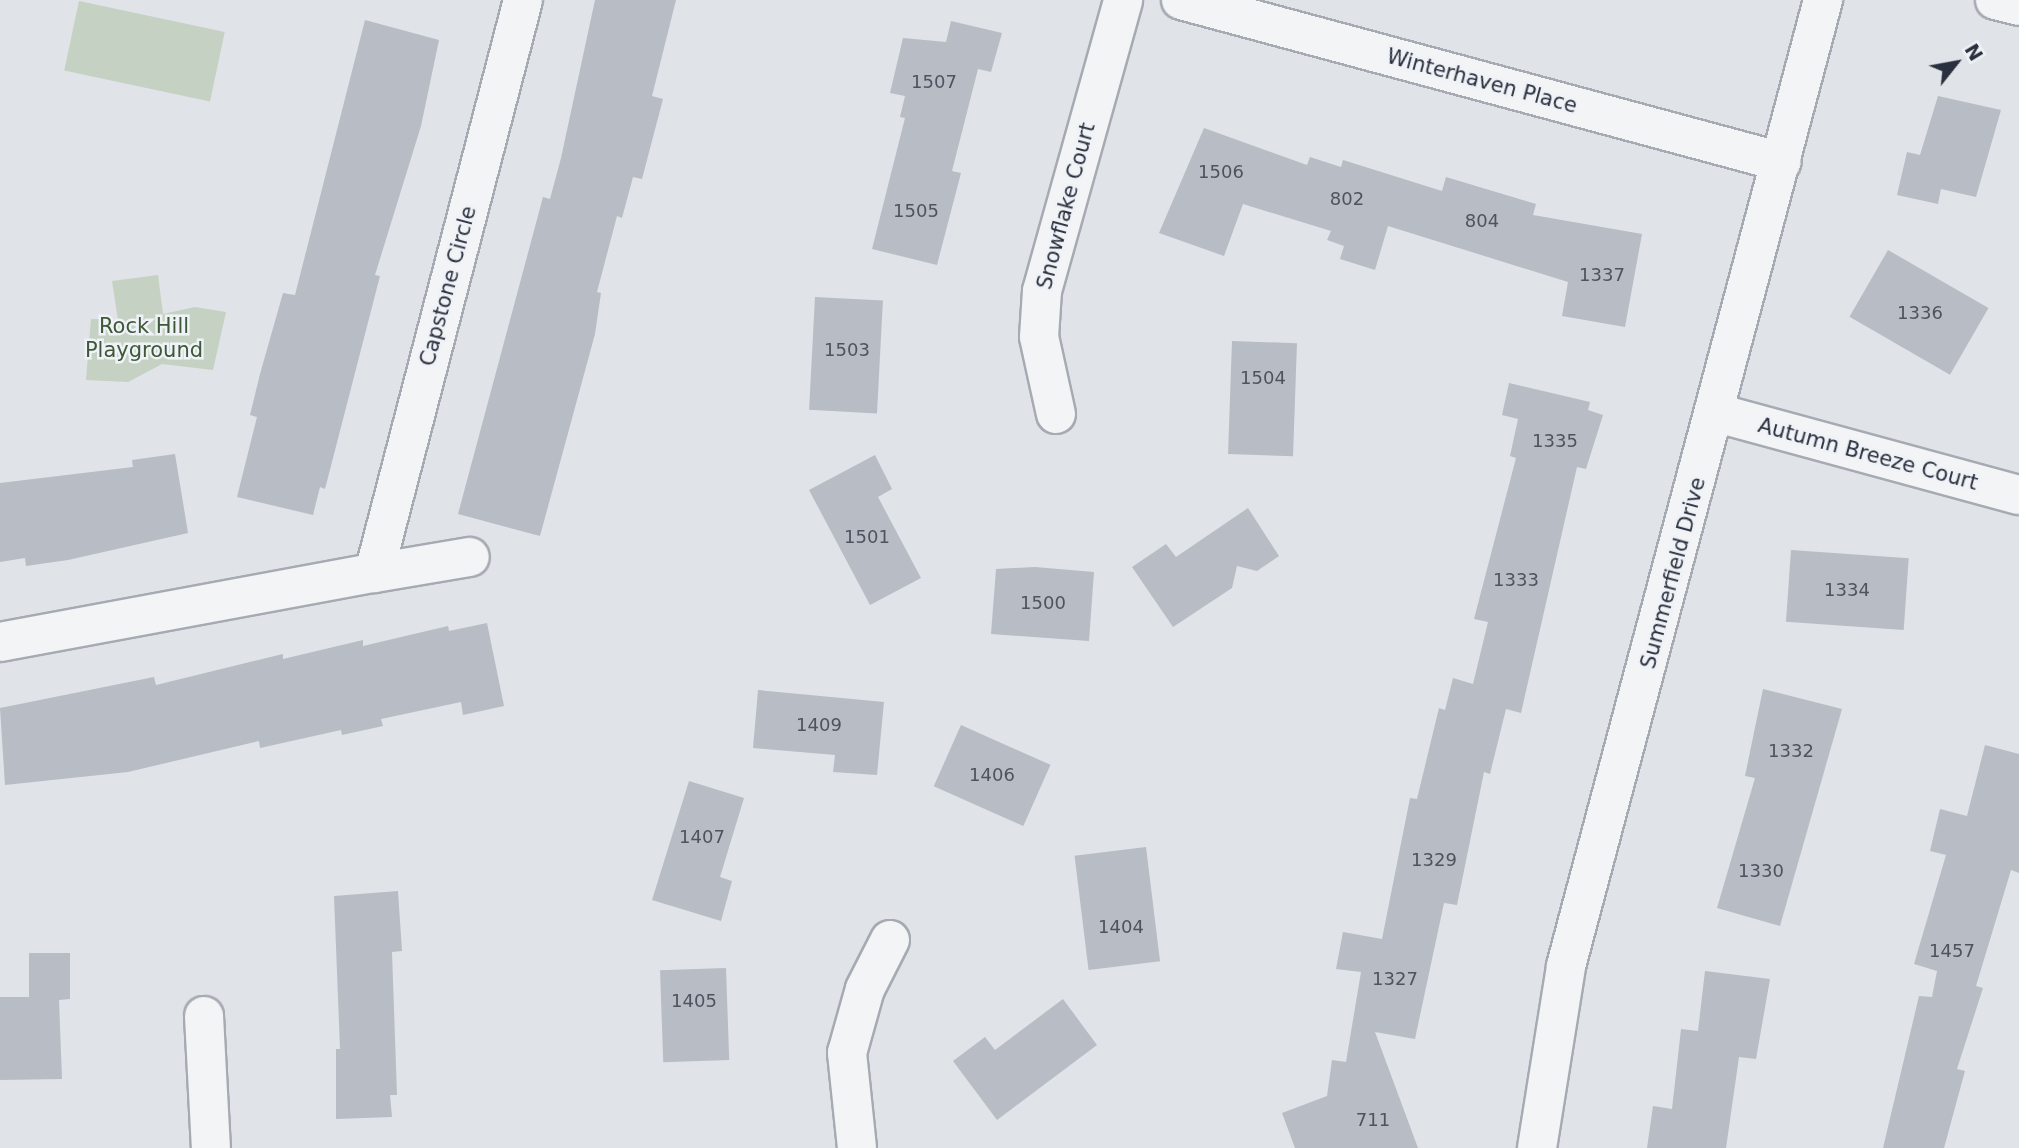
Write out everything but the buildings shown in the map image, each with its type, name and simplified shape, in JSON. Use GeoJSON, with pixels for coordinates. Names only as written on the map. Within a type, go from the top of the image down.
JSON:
{"type":"FeatureCollection","features":[{"type":"Feature","properties":{"kind":"street","name":"Capstone Circle"},"geometry":{"type":"LineString","coordinates":[[374,573],[523,0]]}},
{"type":"Feature","properties":{"kind":"street","name":"Snowflake Court"},"geometry":{"type":"LineString","coordinates":[[1056,414],[1039,337],[1042,291],[1123,0]]}},
{"type":"Feature","properties":{"kind":"street","name":"Winterhaven Place"},"geometry":{"type":"LineString","coordinates":[[1181,0],[1782,162]]}},
{"type":"Feature","properties":{"kind":"street","name":"Summerfield Drive"},"geometry":{"type":"LineString","coordinates":[[1537,1148],[1566,966],[1717,413],[1824,0]]}},
{"type":"Feature","properties":{"kind":"street"},"geometry":{"type":"LineString","coordinates":[[1995,0],[2019,6]]}},
{"type":"Feature","properties":{"kind":"street","name":"Autumn Breeze Court"},"geometry":{"type":"LineString","coordinates":[[1717,413],[2019,495]]}},
{"type":"Feature","properties":{"kind":"street"},"geometry":{"type":"LineString","coordinates":[[0,642],[470,557]]}},
{"type":"Feature","properties":{"kind":"street"},"geometry":{"type":"LineString","coordinates":[[857,1148],[846,1053],[865,989],[890,940]]}},
{"type":"Feature","properties":{"kind":"street"},"geometry":{"type":"LineString","coordinates":[[204,1016],[211,1148]]}},
{"type":"Feature","properties":{"kind":"green space"},"geometry":{"type":"Polygon","coordinates":[[[79,1],[225,32],[210,101],[64,70],[79,1]]]}},
{"type":"Feature","properties":{"kind":"green space","name":"Rock Hill Playground"},"geometry":{"type":"Polygon","coordinates":[[[158,275],[163,314],[195,307],[226,312],[213,370],[162,364],[128,382],[86,380],[91,319],[118,320],[112,281],[158,275]]]}}]}
